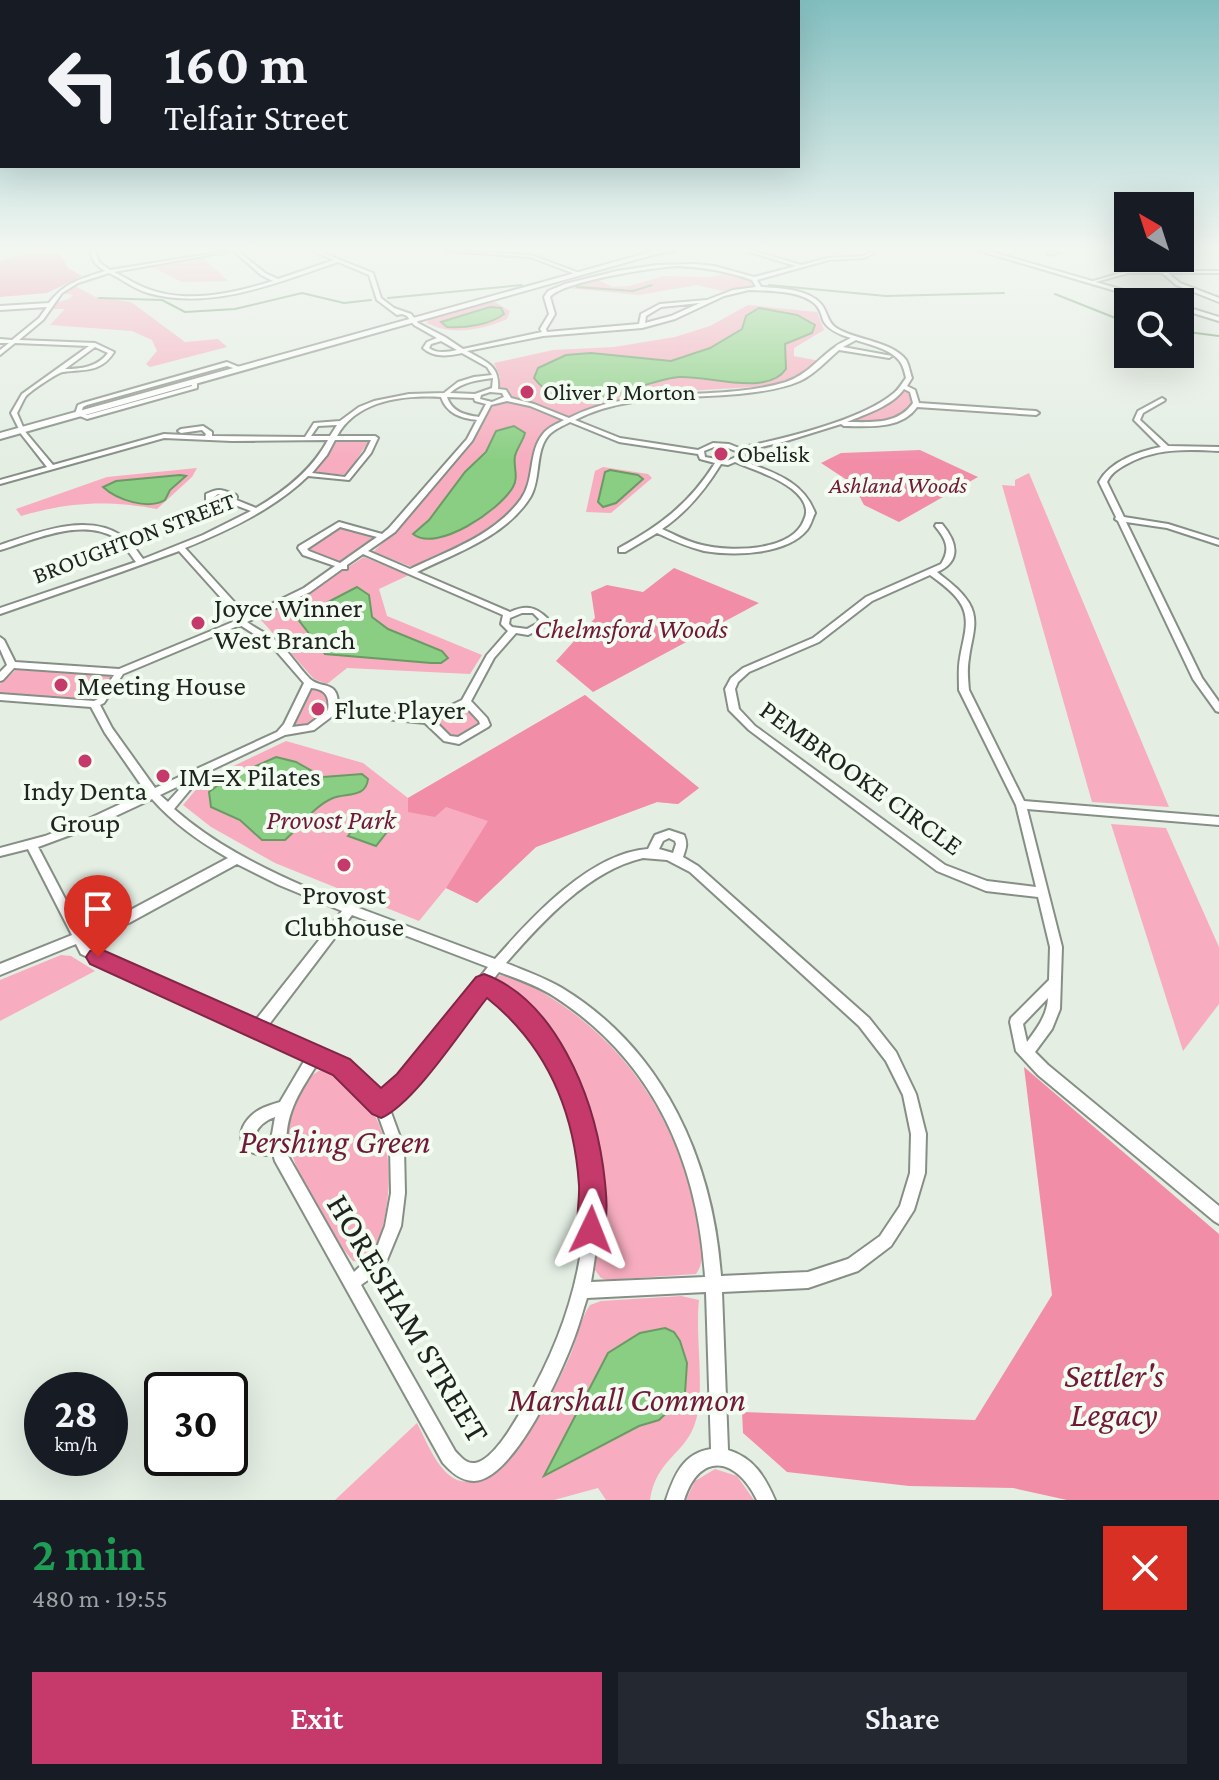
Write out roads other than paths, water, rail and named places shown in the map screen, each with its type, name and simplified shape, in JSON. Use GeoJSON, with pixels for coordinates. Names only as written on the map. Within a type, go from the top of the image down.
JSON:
{"type":"FeatureCollection","features":[{"type":"Feature","properties":{"kind":"street"},"geometry":{"type":"LineString","coordinates":[[0,350],[39,321]]}},
{"type":"Feature","properties":{"kind":"street"},"geometry":{"type":"LineString","coordinates":[[79,412],[408,321]]}},
{"type":"Feature","properties":{"kind":"street"},"geometry":{"type":"LineString","coordinates":[[0,434],[408,321]]}},
{"type":"Feature","properties":{"kind":"street"},"geometry":{"type":"LineString","coordinates":[[414,321],[489,366],[496,376],[495,390]]}},
{"type":"Feature","properties":{"kind":"street"},"geometry":{"type":"LineString","coordinates":[[545,333],[543,329],[548,321]]}},
{"type":"Feature","properties":{"kind":"street"},"geometry":{"type":"LineString","coordinates":[[642,321],[642,326]]}},
{"type":"Feature","properties":{"kind":"street"},"geometry":{"type":"LineString","coordinates":[[443,338],[429,343],[426,348],[443,354],[545,333],[642,326],[661,321]]}},
{"type":"Feature","properties":{"kind":"street"},"geometry":{"type":"LineString","coordinates":[[477,396],[480,402],[489,404],[507,399],[532,405],[619,440],[700,452],[713,445],[739,450],[834,424],[873,408],[905,387],[909,379],[908,367],[898,357],[825,321]]}},
{"type":"Feature","properties":{"kind":"street"},"geometry":{"type":"LineString","coordinates":[[410,572],[476,539],[514,511],[533,483],[543,437],[569,421],[596,409],[635,398],[753,390],[786,384],[814,371],[836,348],[855,338]]}},
{"type":"Feature","properties":{"kind":"street"},"geometry":{"type":"LineString","coordinates":[[0,341],[95,345],[110,350],[110,356],[94,366],[59,370]]}},
{"type":"Feature","properties":{"kind":"street"},"geometry":{"type":"LineString","coordinates":[[51,467],[14,418],[18,402],[95,345]]}},
{"type":"Feature","properties":{"kind":"street"},"geometry":{"type":"LineString","coordinates":[[836,348],[898,357]]}},
{"type":"Feature","properties":{"kind":"street"},"geometry":{"type":"LineString","coordinates":[[482,419],[451,410],[444,402],[446,395],[463,382],[496,376]]}},
{"type":"Feature","properties":{"kind":"street"},"geometry":{"type":"LineString","coordinates":[[905,387],[913,391],[916,405]]}},
{"type":"Feature","properties":{"kind":"street"},"geometry":{"type":"LineString","coordinates":[[307,438],[316,424],[341,423],[359,410],[408,396],[477,396],[483,391],[495,390],[506,392],[507,399]]}},
{"type":"Feature","properties":{"kind":"street"},"geometry":{"type":"LineString","coordinates":[[1162,400],[1140,412],[1136,418],[1165,447]]}},
{"type":"Feature","properties":{"kind":"street"},"geometry":{"type":"LineString","coordinates":[[12,665],[120,672],[247,619],[307,590],[384,537],[470,440],[489,404]]}},
{"type":"Feature","properties":{"kind":"street"},"geometry":{"type":"LineString","coordinates":[[834,424],[889,421],[906,415],[916,405],[1036,413]]}},
{"type":"Feature","properties":{"kind":"street","name":"BROUGHTON STREET"},"geometry":{"type":"LineString","coordinates":[[0,611],[180,547],[257,511],[307,474],[334,438],[341,423]]}},
{"type":"Feature","properties":{"kind":"street"},"geometry":{"type":"LineString","coordinates":[[0,482],[151,438],[176,435],[375,438],[368,453],[347,479],[307,474]]}},
{"type":"Feature","properties":{"kind":"street"},"geometry":{"type":"LineString","coordinates":[[1219,449],[1165,447],[1140,453],[1105,476],[1104,490],[1198,679],[1219,709]]}},
{"type":"Feature","properties":{"kind":"street"},"geometry":{"type":"LineString","coordinates":[[738,461],[742,456],[739,450]]}},
{"type":"Feature","properties":{"kind":"street"},"geometry":{"type":"LineString","coordinates":[[657,530],[697,546],[734,551],[773,546],[803,530],[811,513],[802,493],[780,479],[738,461],[718,463],[702,458],[700,452]]}},
{"type":"Feature","properties":{"kind":"street"},"geometry":{"type":"LineString","coordinates":[[622,550],[657,530],[696,497],[718,463]]}},
{"type":"Feature","properties":{"kind":"street"},"geometry":{"type":"LineString","coordinates":[[229,500],[257,511]]}},
{"type":"Feature","properties":{"kind":"street"},"geometry":{"type":"LineString","coordinates":[[1119,519],[1168,526],[1219,543]]}},
{"type":"Feature","properties":{"kind":"street"},"geometry":{"type":"LineString","coordinates":[[344,567],[306,553],[302,548],[339,524],[384,537]]}},
{"type":"Feature","properties":{"kind":"street"},"geometry":{"type":"LineString","coordinates":[[939,526],[947,535],[952,553],[944,566],[933,573],[958,591],[971,609],[972,623],[963,672],[964,690],[1021,805],[1056,947],[1056,1000],[1051,1017],[1028,1056]]}},
{"type":"Feature","properties":{"kind":"street"},"geometry":{"type":"LineString","coordinates":[[0,548],[51,533],[93,530],[119,538],[140,561]]}},
{"type":"Feature","properties":{"kind":"street"},"geometry":{"type":"LineString","coordinates":[[180,547],[247,619],[251,632],[260,633],[274,642],[309,685]]}},
{"type":"Feature","properties":{"kind":"street"},"geometry":{"type":"LineString","coordinates":[[364,552],[509,615],[526,609],[539,613],[543,618],[540,627],[533,631],[513,631],[505,624],[509,615]]}},
{"type":"Feature","properties":{"kind":"street","name":"PEMBROOKE CIRCLE"},"geometry":{"type":"LineString","coordinates":[[933,573],[875,596],[816,640],[742,673],[730,689],[731,705],[745,722],[941,868],[986,886],[1042,893]]}},
{"type":"Feature","properties":{"kind":"street"},"geometry":{"type":"LineString","coordinates":[[333,711],[428,720],[466,702],[486,662],[513,631]]}},
{"type":"Feature","properties":{"kind":"street"},"geometry":{"type":"LineString","coordinates":[[0,640],[12,665]]}},
{"type":"Feature","properties":{"kind":"street"},"geometry":{"type":"LineString","coordinates":[[0,678],[12,665]]}},
{"type":"Feature","properties":{"kind":"street"},"geometry":{"type":"LineString","coordinates":[[0,697],[95,704],[101,701],[120,672]]}},
{"type":"Feature","properties":{"kind":"street"},"geometry":{"type":"LineString","coordinates":[[284,732],[309,685]]}},
{"type":"Feature","properties":{"kind":"street"},"geometry":{"type":"LineString","coordinates":[[0,852],[78,829],[284,732],[311,728],[333,711],[335,700],[331,692],[320,685],[309,685]]}},
{"type":"Feature","properties":{"kind":"street"},"geometry":{"type":"LineString","coordinates":[[428,720],[447,739],[459,741],[485,725],[484,720],[466,702]]}},
{"type":"Feature","properties":{"kind":"street"},"geometry":{"type":"LineString","coordinates":[[95,704],[153,794],[190,828],[238,858],[351,908],[542,983],[589,1014],[621,1044],[659,1093],[680,1134],[701,1191],[708,1222],[715,1286],[720,1456]]}},
{"type":"Feature","properties":{"kind":"street"},"geometry":{"type":"LineString","coordinates":[[168,809],[201,772]]}},
{"type":"Feature","properties":{"kind":"street"},"geometry":{"type":"LineString","coordinates":[[1021,805],[1219,821]]}},
{"type":"Feature","properties":{"kind":"street"},"geometry":{"type":"LineString","coordinates":[[652,852],[659,838],[673,835],[682,844],[677,858]]}},
{"type":"Feature","properties":{"kind":"street"},"geometry":{"type":"LineString","coordinates":[[32,845],[77,939],[92,955],[347,1071],[381,1105],[397,1148],[398,1193],[393,1226],[382,1255],[352,1283]]}},
{"type":"Feature","properties":{"kind":"street"},"geometry":{"type":"LineString","coordinates":[[381,1105],[406,1082],[484,984],[496,964],[541,916],[575,887],[624,857],[652,852],[677,858],[694,869],[872,1031],[889,1051],[906,1081],[919,1127],[920,1164],[911,1198],[889,1235],[870,1252],[843,1269],[822,1277],[715,1286],[583,1290],[593,1186],[581,1116],[568,1081],[543,1038],[512,1003],[484,984]]}},
{"type":"Feature","properties":{"kind":"street"},"geometry":{"type":"LineString","coordinates":[[0,970],[125,919],[238,858]]}},
{"type":"Feature","properties":{"kind":"street"},"geometry":{"type":"LineString","coordinates":[[257,1029],[351,908]]}},
{"type":"Feature","properties":{"kind":"street"},"geometry":{"type":"LineString","coordinates":[[1055,982],[1016,1022],[1016,1035],[1028,1056],[1219,1216]]}},
{"type":"Feature","properties":{"kind":"street"},"geometry":{"type":"LineString","coordinates":[[283,1108],[262,1113],[253,1121],[248,1132],[255,1148],[264,1150],[278,1146],[278,1127],[283,1108],[315,1056]]}},
{"type":"Feature","properties":{"kind":"street","name":"HORESHAM STREET"},"geometry":{"type":"LineString","coordinates":[[278,1146],[284,1164],[449,1457],[459,1467],[478,1472],[499,1458],[539,1397],[560,1354],[583,1290]]}},
{"type":"Feature","properties":{"kind":"street"},"geometry":{"type":"LineString","coordinates":[[675,1500],[682,1478],[689,1468],[709,1456],[730,1458],[749,1470],[766,1500]]}},
{"type":"Feature","properties":{"kind":"waterway"},"geometry":{"type":"LineString","coordinates":[[1194,333],[1219,336]]}},
{"type":"Feature","properties":{"kind":"place","name":"Oliver P Morton"},"geometry":{"type":"Point","coordinates":[527,392]}},
{"type":"Feature","properties":{"kind":"place","name":"Obelisk"},"geometry":{"type":"Point","coordinates":[721,454]}},
{"type":"Feature","properties":{"kind":"place","name":"Joyce Winner West Branch"},"geometry":{"type":"Point","coordinates":[198,623]}},
{"type":"Feature","properties":{"kind":"place","name":"Meeting House"},"geometry":{"type":"Point","coordinates":[61,685]}},
{"type":"Feature","properties":{"kind":"place","name":"Flute Player"},"geometry":{"type":"Point","coordinates":[318,709]}},
{"type":"Feature","properties":{"kind":"place","name":"Indy Denta Group"},"geometry":{"type":"Point","coordinates":[85,761]}},
{"type":"Feature","properties":{"kind":"place","name":"IM=X Pilates"},"geometry":{"type":"Point","coordinates":[163,776]}},
{"type":"Feature","properties":{"kind":"place","name":"Provost Clubhouse"},"geometry":{"type":"Point","coordinates":[344,865]}},
{"type":"Feature","properties":{"kind":"park label","name":"Ashland Woods"},"geometry":{"type":"Point","coordinates":[898,485]}},
{"type":"Feature","properties":{"kind":"park label","name":"Chelmsford Woods"},"geometry":{"type":"Point","coordinates":[631,628]}},
{"type":"Feature","properties":{"kind":"park label","name":"Provost Park"},"geometry":{"type":"Point","coordinates":[331,819]}},
{"type":"Feature","properties":{"kind":"park label","name":"Pershing Green"},"geometry":{"type":"Point","coordinates":[335,1141]}},
{"type":"Feature","properties":{"kind":"park label","name":"Settler's Legacy"},"geometry":{"type":"Point","coordinates":[1114,1394]}},
{"type":"Feature","properties":{"kind":"park label","name":"Marshall Common"},"geometry":{"type":"Point","coordinates":[627,1399]}}]}
